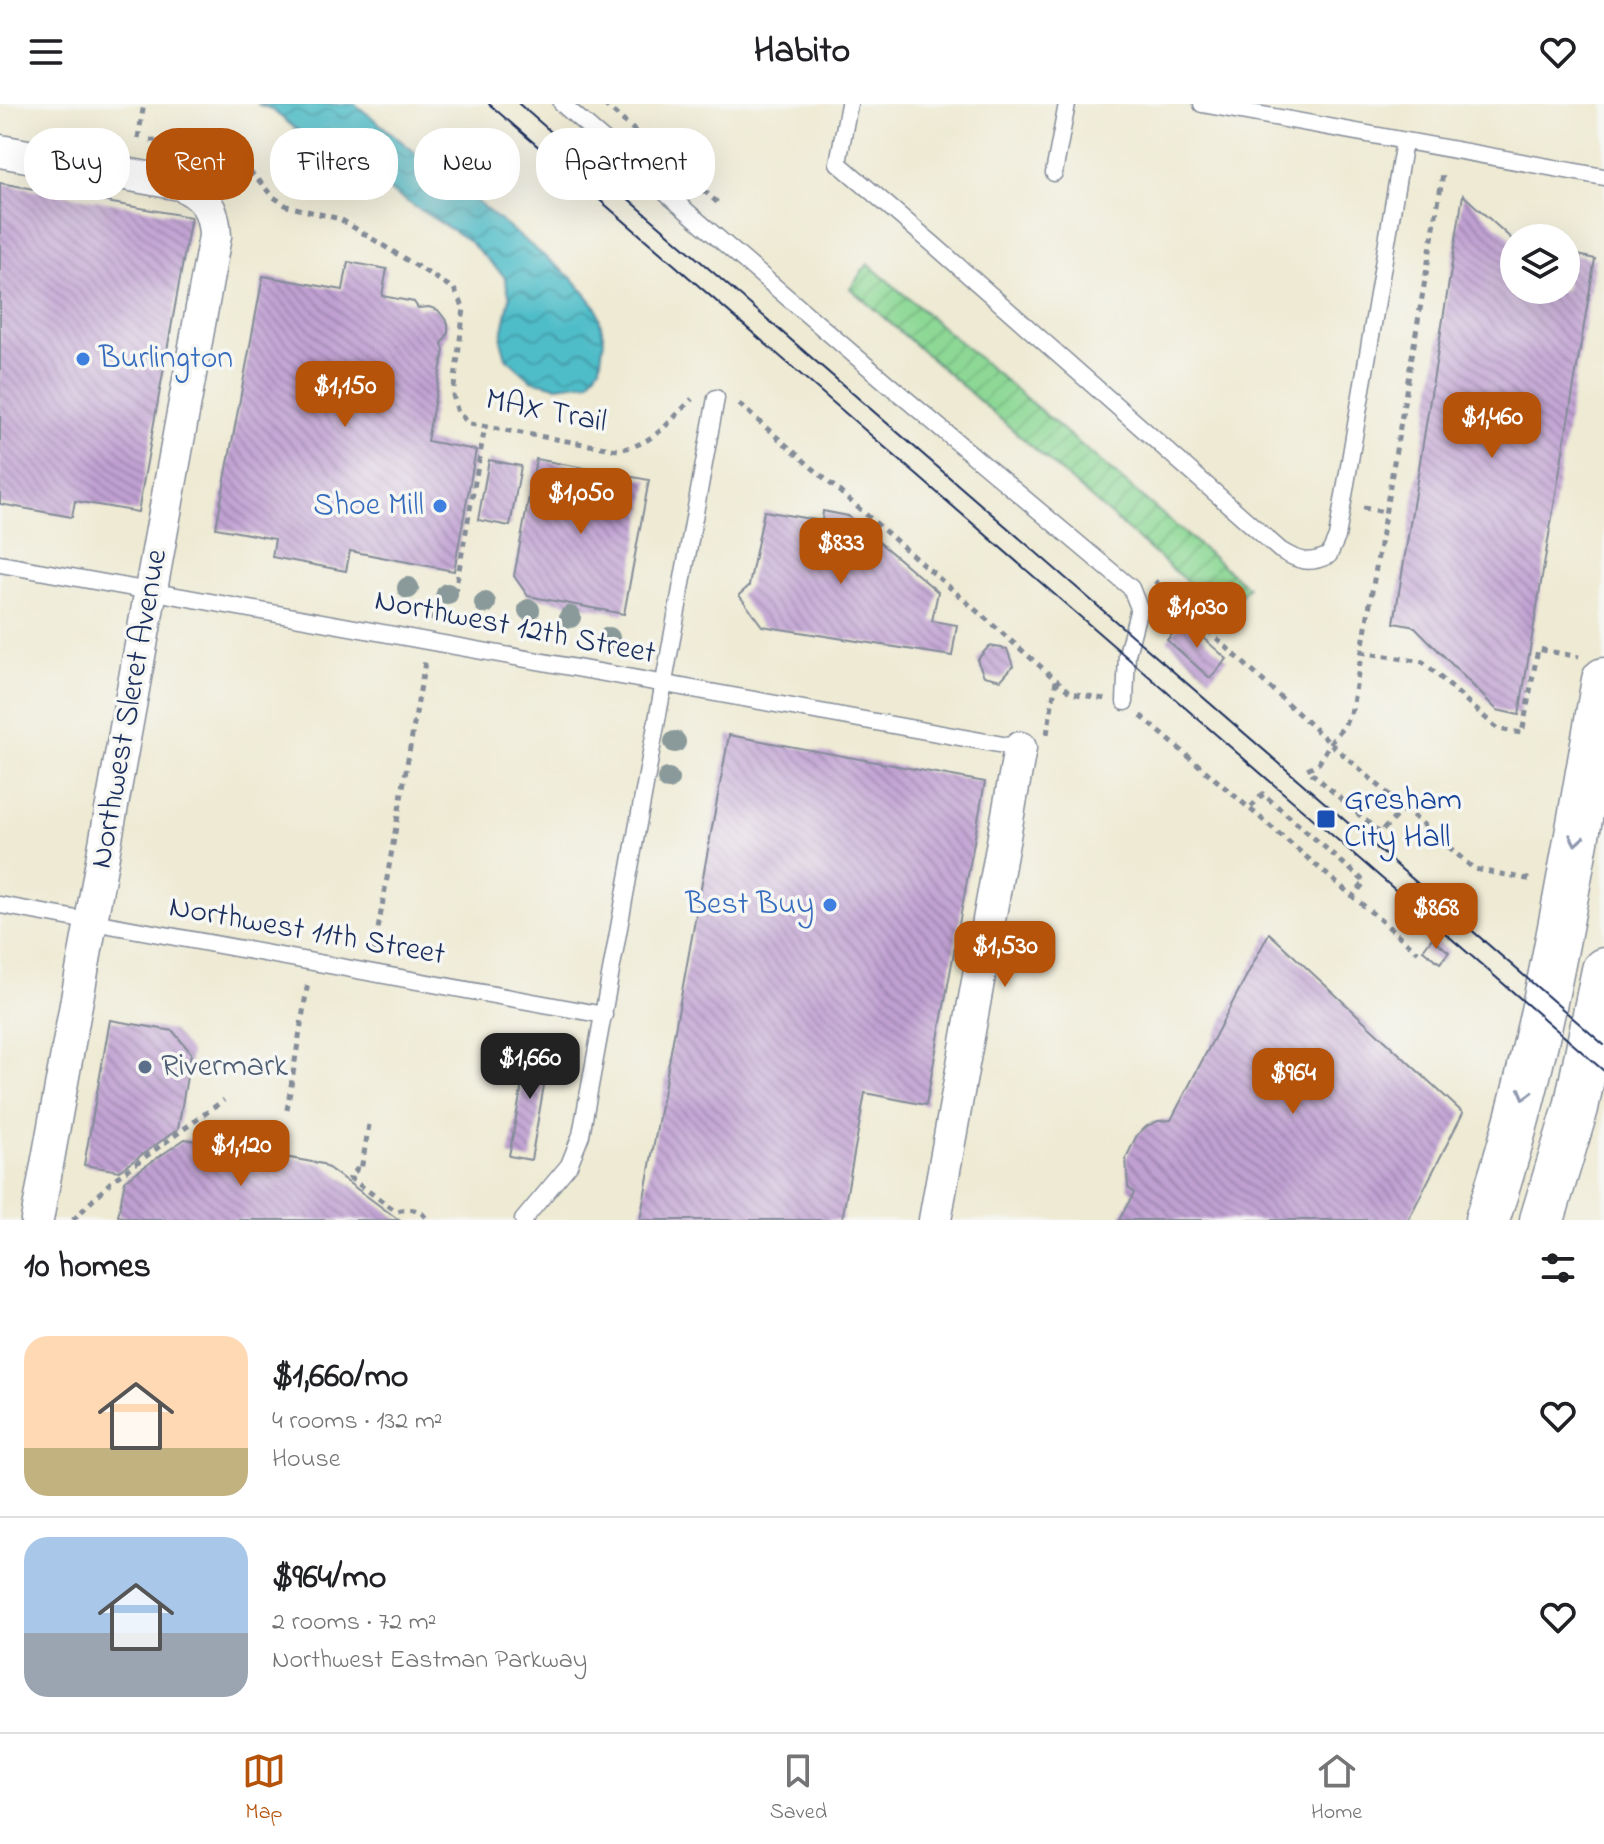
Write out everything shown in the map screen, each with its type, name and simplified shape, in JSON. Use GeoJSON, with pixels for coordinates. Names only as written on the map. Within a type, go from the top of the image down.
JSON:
{"type":"FeatureCollection","features":[{"type":"Feature","properties":{"kind":"main road"},"geometry":{"type":"LineString","coordinates":[[1487,1220],[1514,1135],[1548,996],[1597,669]]}},
{"type":"Feature","properties":{"kind":"main road"},"geometry":{"type":"LineString","coordinates":[[1542,1220],[1576,1108],[1604,970]]}},
{"type":"Feature","properties":{"kind":"street","name":"Northwest Sleret Avenue"},"geometry":{"type":"LineString","coordinates":[[0,151],[180,184],[206,199],[214,220],[215,236],[37,1220]]}},
{"type":"Feature","properties":{"kind":"street"},"geometry":{"type":"LineString","coordinates":[[935,1220],[1033,744]]}},
{"type":"Feature","properties":{"kind":"lane"},"geometry":{"type":"LineString","coordinates":[[562,104],[1131,588],[1139,608],[1127,654],[1125,702]]}},
{"type":"Feature","properties":{"kind":"lane"},"geometry":{"type":"LineString","coordinates":[[849,104],[838,163],[1280,550],[1298,561],[1317,561],[1329,555],[1337,537],[1404,141]]}},
{"type":"Feature","properties":{"kind":"lane"},"geometry":{"type":"LineString","coordinates":[[1054,173],[1067,104]]}},
{"type":"Feature","properties":{"kind":"lane"},"geometry":{"type":"LineString","coordinates":[[1202,104],[1604,177]]}},
{"type":"Feature","properties":{"kind":"lane"},"geometry":{"type":"LineString","coordinates":[[523,1220],[569,1165],[581,1135],[716,398]]}},
{"type":"Feature","properties":{"kind":"lane","name":"Northwest 12th Street"},"geometry":{"type":"LineString","coordinates":[[0,564],[663,684],[1033,744]]}},
{"type":"Feature","properties":{"kind":"lane","name":"Northwest 11th Street"},"geometry":{"type":"LineString","coordinates":[[0,905],[604,1015]]}},
{"type":"Feature","properties":{"kind":"path"},"geometry":{"type":"LineString","coordinates":[[138,138],[144,104]]}},
{"type":"Feature","properties":{"kind":"path"},"geometry":{"type":"LineString","coordinates":[[1404,808],[1380,833],[1307,769],[1319,763],[1352,709],[1443,174]]}},
{"type":"Feature","properties":{"kind":"path","name":"MAX Trail"},"geometry":{"type":"LineString","coordinates":[[254,175],[272,196],[287,206],[340,219],[454,289],[464,308],[453,395],[458,413],[470,424],[618,450],[638,447],[656,435],[696,395],[716,398]]}},
{"type":"Feature","properties":{"kind":"path"},"geometry":{"type":"LineString","coordinates":[[716,398],[737,403],[1071,693],[1125,702],[1418,952]]}},
{"type":"Feature","properties":{"kind":"path"},"geometry":{"type":"LineString","coordinates":[[370,973],[438,594],[454,597],[485,427]]}},
{"type":"Feature","properties":{"kind":"path"},"geometry":{"type":"LineString","coordinates":[[1361,652],[1423,662],[1498,729],[1522,733],[1538,649],[1597,669]]}},
{"type":"Feature","properties":{"kind":"path"},"geometry":{"type":"LineString","coordinates":[[1033,744],[1056,680]]}},
{"type":"Feature","properties":{"kind":"path"},"geometry":{"type":"LineString","coordinates":[[1251,807],[1263,794],[1365,882],[1353,896]]}},
{"type":"Feature","properties":{"kind":"path"},"geometry":{"type":"LineString","coordinates":[[287,1110],[312,962]]}},
{"type":"Feature","properties":{"kind":"path"},"geometry":{"type":"LineString","coordinates":[[73,1220],[113,1180],[224,1100]]}},
{"type":"Feature","properties":{"kind":"path"},"geometry":{"type":"LineString","coordinates":[[369,1125],[361,1170],[357,1169],[350,1178],[396,1211],[420,1211],[427,1220]]}},
{"type":"Feature","properties":{"kind":"green space"},"geometry":{"type":"Polygon","coordinates":[[[868,264],[1248,587],[1224,614],[850,288],[868,264]]]}},
{"type":"Feature","properties":{"kind":"water"},"geometry":{"type":"Polygon","coordinates":[[[257,104],[355,104],[385,128],[295,128],[271,109],[257,104]]]}},
{"type":"Feature","properties":{"kind":"water"},"geometry":{"type":"Polygon","coordinates":[[[398,139],[414,151],[414,200],[474,200],[574,280],[597,308],[604,339],[600,366],[589,382],[557,386],[531,380],[506,358],[501,340],[510,297],[504,276],[468,240],[398,196],[398,139]]]}},
{"type":"Feature","properties":{"kind":"building","name":"Burlington"},"geometry":{"type":"Polygon","coordinates":[[[0,183],[24,187],[24,200],[96,200],[191,217],[138,512],[75,501],[72,517],[0,504],[0,183]]]}},
{"type":"Feature","properties":{"kind":"building"},"geometry":{"type":"Polygon","coordinates":[[[1463,195],[1500,228],[1500,304],[1580,304],[1580,255],[1595,259],[1519,715],[1497,710],[1415,627],[1394,623],[1463,195]]]}},
{"type":"Feature","properties":{"kind":"building"},"geometry":{"type":"Polygon","coordinates":[[[348,262],[387,269],[382,296],[414,302],[418,308],[438,310],[448,323],[427,441],[476,450],[454,571],[350,551],[346,571],[272,557],[275,539],[216,528],[263,276],[343,290],[348,262]]]}},
{"type":"Feature","properties":{"kind":"building"},"geometry":{"type":"Polygon","coordinates":[[[536,459],[649,480],[624,614],[528,596],[514,576],[536,459]]]}},
{"type":"Feature","properties":{"kind":"building"},"geometry":{"type":"Polygon","coordinates":[[[489,460],[521,466],[510,526],[478,520],[489,460]]]}},
{"type":"Feature","properties":{"kind":"building"},"geometry":{"type":"Polygon","coordinates":[[[764,511],[822,521],[823,511],[848,516],[938,592],[932,621],[957,625],[952,656],[762,626],[739,595],[749,586],[764,511]]]}},
{"type":"Feature","properties":{"kind":"building"},"geometry":{"type":"Polygon","coordinates":[[[1184,621],[1227,659],[1210,678],[1167,640],[1184,621]]]}},
{"type":"Feature","properties":{"kind":"building"},"geometry":{"type":"Polygon","coordinates":[[[989,646],[1007,649],[1013,666],[1001,680],[984,676],[977,660],[989,646]]]}},
{"type":"Feature","properties":{"kind":"building","name":"Best Buy"},"geometry":{"type":"Polygon","coordinates":[[[729,735],[985,782],[926,1105],[865,1093],[842,1220],[640,1220],[729,735]]]}},
{"type":"Feature","properties":{"kind":"building"},"geometry":{"type":"Polygon","coordinates":[[[1269,933],[1463,1113],[1408,1220],[1119,1220],[1134,1193],[1128,1187],[1126,1158],[1137,1135],[1158,1121],[1171,1120],[1269,933]]]}},
{"type":"Feature","properties":{"kind":"building"},"geometry":{"type":"Polygon","coordinates":[[[1432,938],[1449,952],[1440,963],[1423,950],[1432,938]]]}},
{"type":"Feature","properties":{"kind":"building"},"geometry":{"type":"Polygon","coordinates":[[[110,1020],[173,1031],[191,1053],[178,1129],[119,1171],[84,1165],[110,1020]]]}},
{"type":"Feature","properties":{"kind":"building"},"geometry":{"type":"Polygon","coordinates":[[[530,1041],[551,1045],[531,1160],[509,1156],[530,1041]]]}},
{"type":"Feature","properties":{"kind":"building"},"geometry":{"type":"Polygon","coordinates":[[[185,1139],[323,1164],[399,1220],[140,1220],[118,1216],[125,1180],[185,1139]]]}},
{"type":"Feature","properties":{"kind":"tram line"},"geometry":{"type":"LineString","coordinates":[[489,104],[1604,1071]]}},
{"type":"Feature","properties":{"kind":"tram line"},"geometry":{"type":"LineString","coordinates":[[519,104],[1604,1045]]}},
{"type":"Feature","properties":{"kind":"place","name":"Burlington"},"geometry":{"type":"Point","coordinates":[83,359]}},
{"type":"Feature","properties":{"kind":"place","name":"Shoe Mill"},"geometry":{"type":"Point","coordinates":[440,506]}},
{"type":"Feature","properties":{"kind":"place","name":"Gresham City Hall"},"geometry":{"type":"Point","coordinates":[1326,819]}},
{"type":"Feature","properties":{"kind":"place","name":"Best Buy"},"geometry":{"type":"Point","coordinates":[830,905]}},
{"type":"Feature","properties":{"kind":"place","name":"Rivermark"},"geometry":{"type":"Point","coordinates":[145,1067]}}]}
